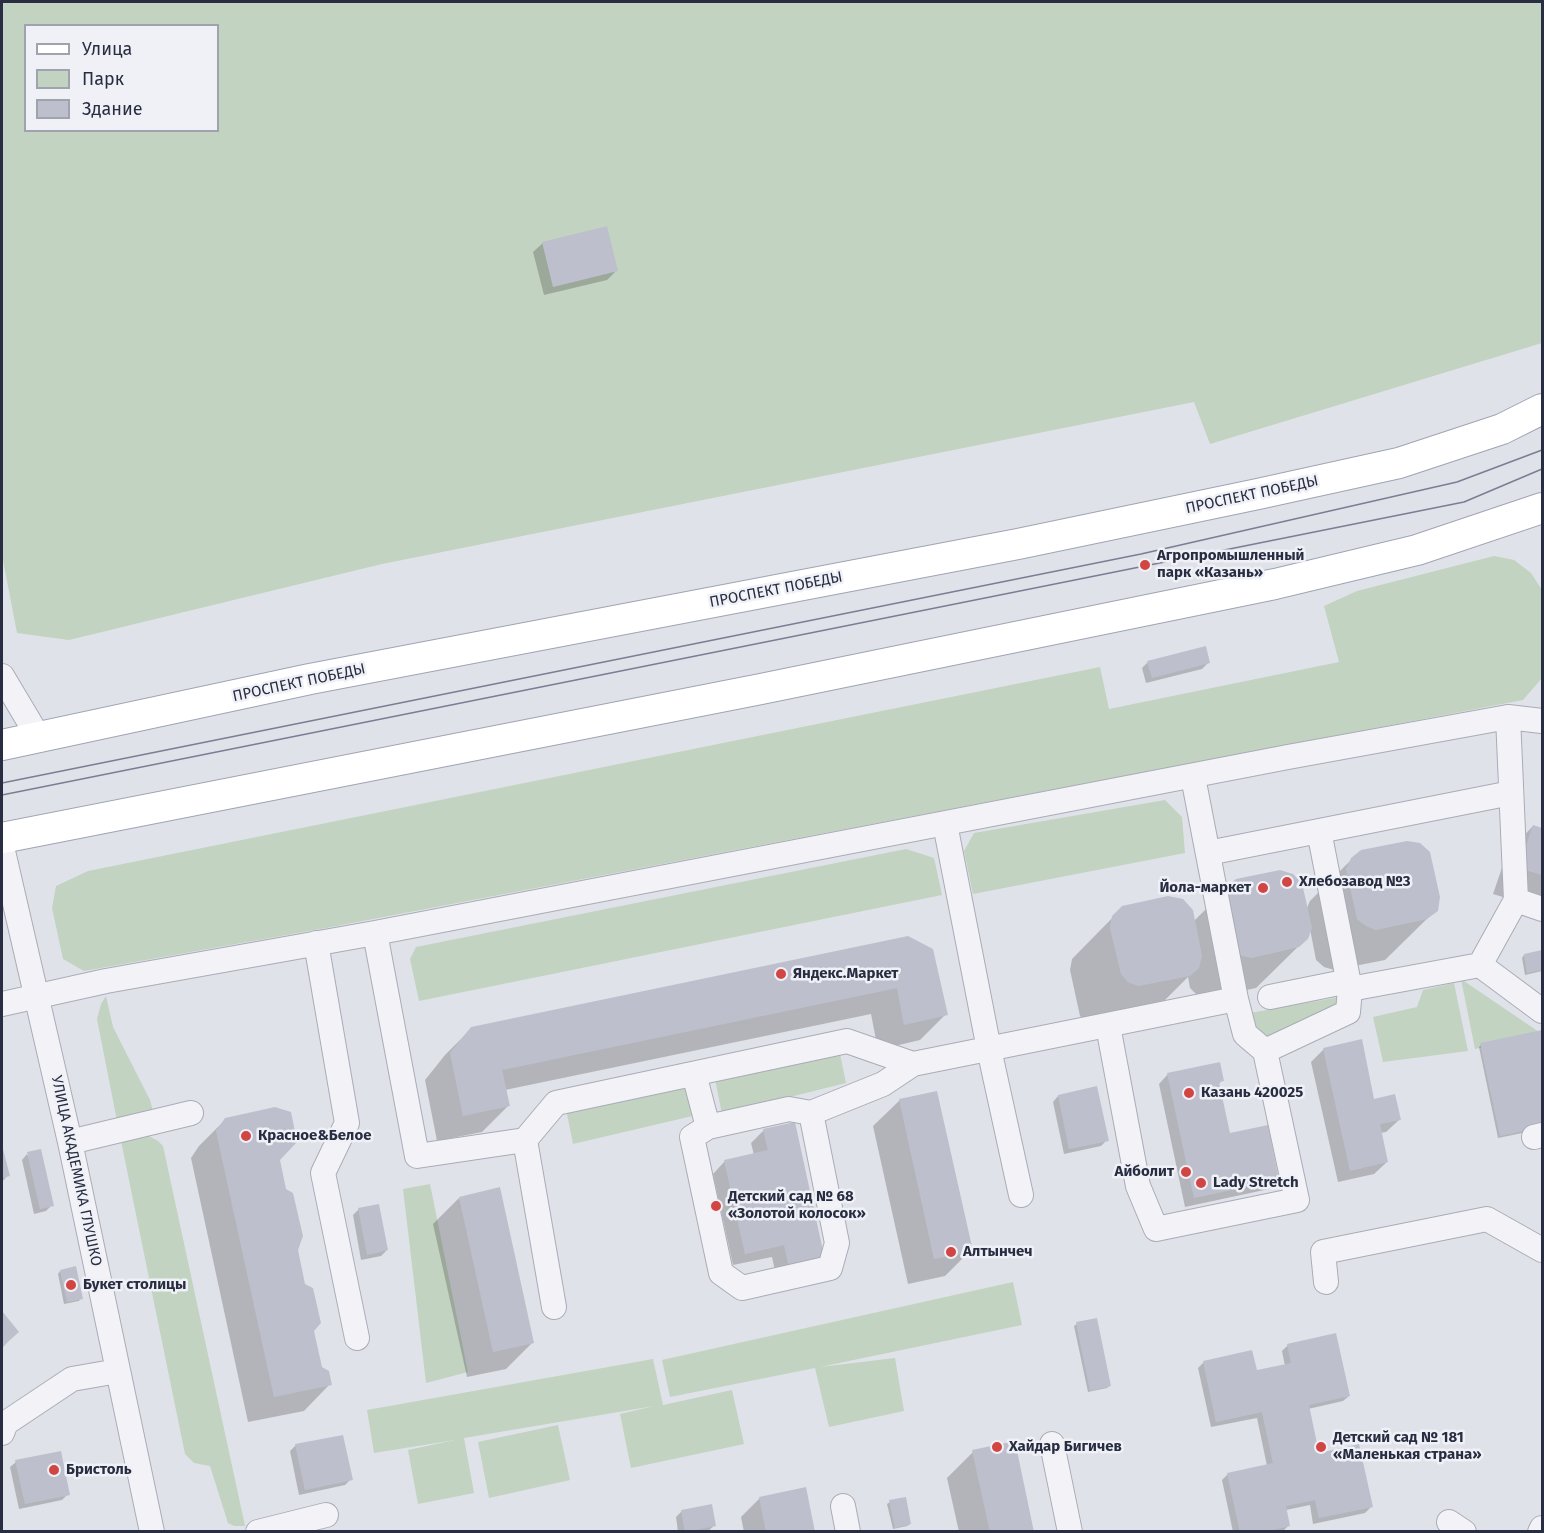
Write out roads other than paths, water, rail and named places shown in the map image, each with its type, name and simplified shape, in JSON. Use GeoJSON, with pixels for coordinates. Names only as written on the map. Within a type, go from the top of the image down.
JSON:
{"type":"FeatureCollection","features":[{"type":"Feature","properties":{"kind":"main road","name":"ПРОСПЕКТ ПОБЕДЫ"},"geometry":{"type":"LineString","coordinates":[[2,745],[310,679],[1018,544],[1399,463],[1502,429],[1542,409]]}},
{"type":"Feature","properties":{"kind":"main road"},"geometry":{"type":"LineString","coordinates":[[2,838],[761,689],[1275,584],[1417,550],[1542,508]]}},
{"type":"Feature","properties":{"kind":"street"},"geometry":{"type":"LineString","coordinates":[[2,676],[39,738]]}},
{"type":"Feature","properties":{"kind":"street"},"geometry":{"type":"LineString","coordinates":[[1480,965],[1516,900],[1508,717]]}},
{"type":"Feature","properties":{"kind":"street"},"geometry":{"type":"LineString","coordinates":[[2,1004],[106,981],[375,933],[1288,757],[1508,717],[1542,721]]}},
{"type":"Feature","properties":{"kind":"street"},"geometry":{"type":"LineString","coordinates":[[1108,1026],[1138,1186],[1156,1229],[1297,1200],[1265,1051],[1245,1034],[1236,999],[1193,777]]}},
{"type":"Feature","properties":{"kind":"street"},"geometry":{"type":"LineString","coordinates":[[1208,853],[1512,793]]}},
{"type":"Feature","properties":{"kind":"street"},"geometry":{"type":"LineString","coordinates":[[945,824],[988,1049],[1021,1195]]}},
{"type":"Feature","properties":{"kind":"street"},"geometry":{"type":"LineString","coordinates":[[1265,1051],[1348,1011],[1349,985],[1320,831]]}},
{"type":"Feature","properties":{"kind":"street","name":"УЛИЦА АКАДЕМИКА ГЛУШКО"},"geometry":{"type":"LineString","coordinates":[[2,848],[70,1142],[152,1532]]}},
{"type":"Feature","properties":{"kind":"street"},"geometry":{"type":"LineString","coordinates":[[1516,900],[1542,909]]}},
{"type":"Feature","properties":{"kind":"street"},"geometry":{"type":"LineString","coordinates":[[375,933],[417,1156],[525,1140],[556,1103],[847,1041],[913,1065]]}},
{"type":"Feature","properties":{"kind":"street"},"geometry":{"type":"LineString","coordinates":[[316,943],[347,1123],[323,1173],[357,1338]]}},
{"type":"Feature","properties":{"kind":"street"},"geometry":{"type":"LineString","coordinates":[[1270,997],[1480,965],[1542,1011]]}},
{"type":"Feature","properties":{"kind":"street"},"geometry":{"type":"LineString","coordinates":[[810,1113],[837,1244],[830,1268],[742,1288],[721,1273],[692,1137],[708,1127],[789,1109],[810,1113],[883,1084],[913,1065],[1236,999]]}},
{"type":"Feature","properties":{"kind":"street"},"geometry":{"type":"LineString","coordinates":[[694,1074],[708,1127]]}},
{"type":"Feature","properties":{"kind":"street"},"geometry":{"type":"LineString","coordinates":[[70,1142],[191,1113]]}},
{"type":"Feature","properties":{"kind":"street"},"geometry":{"type":"LineString","coordinates":[[525,1140],[554,1307]]}},
{"type":"Feature","properties":{"kind":"street"},"geometry":{"type":"LineString","coordinates":[[1326,1281],[1323,1252],[1487,1219],[1542,1250]]}},
{"type":"Feature","properties":{"kind":"street"},"geometry":{"type":"LineString","coordinates":[[3,1425],[72,1379],[118,1371]]}},
{"type":"Feature","properties":{"kind":"street"},"geometry":{"type":"LineString","coordinates":[[1052,1444],[1070,1532]]}},
{"type":"Feature","properties":{"kind":"street"},"geometry":{"type":"LineString","coordinates":[[843,1506],[848,1532]]}},
{"type":"Feature","properties":{"kind":"street"},"geometry":{"type":"LineString","coordinates":[[258,1532],[326,1515]]}},
{"type":"Feature","properties":{"kind":"tram line"},"geometry":{"type":"LineString","coordinates":[[2,783],[1141,554],[1457,482],[1542,450]]}},
{"type":"Feature","properties":{"kind":"tram line"},"geometry":{"type":"LineString","coordinates":[[2,795],[1464,502],[1542,469]]}},
{"type":"Feature","properties":{"kind":"place","name":"Агропромышленный парк «Казань»"},"geometry":{"type":"Point","coordinates":[1145,565]}},
{"type":"Feature","properties":{"kind":"place","name":"Хлебозавод №3"},"geometry":{"type":"Point","coordinates":[1287,882]}},
{"type":"Feature","properties":{"kind":"place","name":"Йола-маркет"},"geometry":{"type":"Point","coordinates":[1263,888]}},
{"type":"Feature","properties":{"kind":"place","name":"Яндекс.Маркет"},"geometry":{"type":"Point","coordinates":[781,974]}},
{"type":"Feature","properties":{"kind":"place","name":"Казань 420025"},"geometry":{"type":"Point","coordinates":[1189,1093]}},
{"type":"Feature","properties":{"kind":"place","name":"Красное&Белое"},"geometry":{"type":"Point","coordinates":[246,1136]}},
{"type":"Feature","properties":{"kind":"place","name":"Айболит"},"geometry":{"type":"Point","coordinates":[1186,1172]}},
{"type":"Feature","properties":{"kind":"place","name":"Lady Stretch"},"geometry":{"type":"Point","coordinates":[1201,1183]}},
{"type":"Feature","properties":{"kind":"place","name":"Детский сад № 68 «Золотой колосок»"},"geometry":{"type":"Point","coordinates":[716,1206]}},
{"type":"Feature","properties":{"kind":"place","name":"Алтынчеч"},"geometry":{"type":"Point","coordinates":[951,1252]}},
{"type":"Feature","properties":{"kind":"place","name":"Букет столицы"},"geometry":{"type":"Point","coordinates":[71,1285]}},
{"type":"Feature","properties":{"kind":"place","name":"Хайдар Бигичев"},"geometry":{"type":"Point","coordinates":[997,1447]}},
{"type":"Feature","properties":{"kind":"place","name":"Детский сад № 181 «Маленькая страна»"},"geometry":{"type":"Point","coordinates":[1321,1447]}},
{"type":"Feature","properties":{"kind":"place","name":"Бристоль"},"geometry":{"type":"Point","coordinates":[54,1470]}}]}
